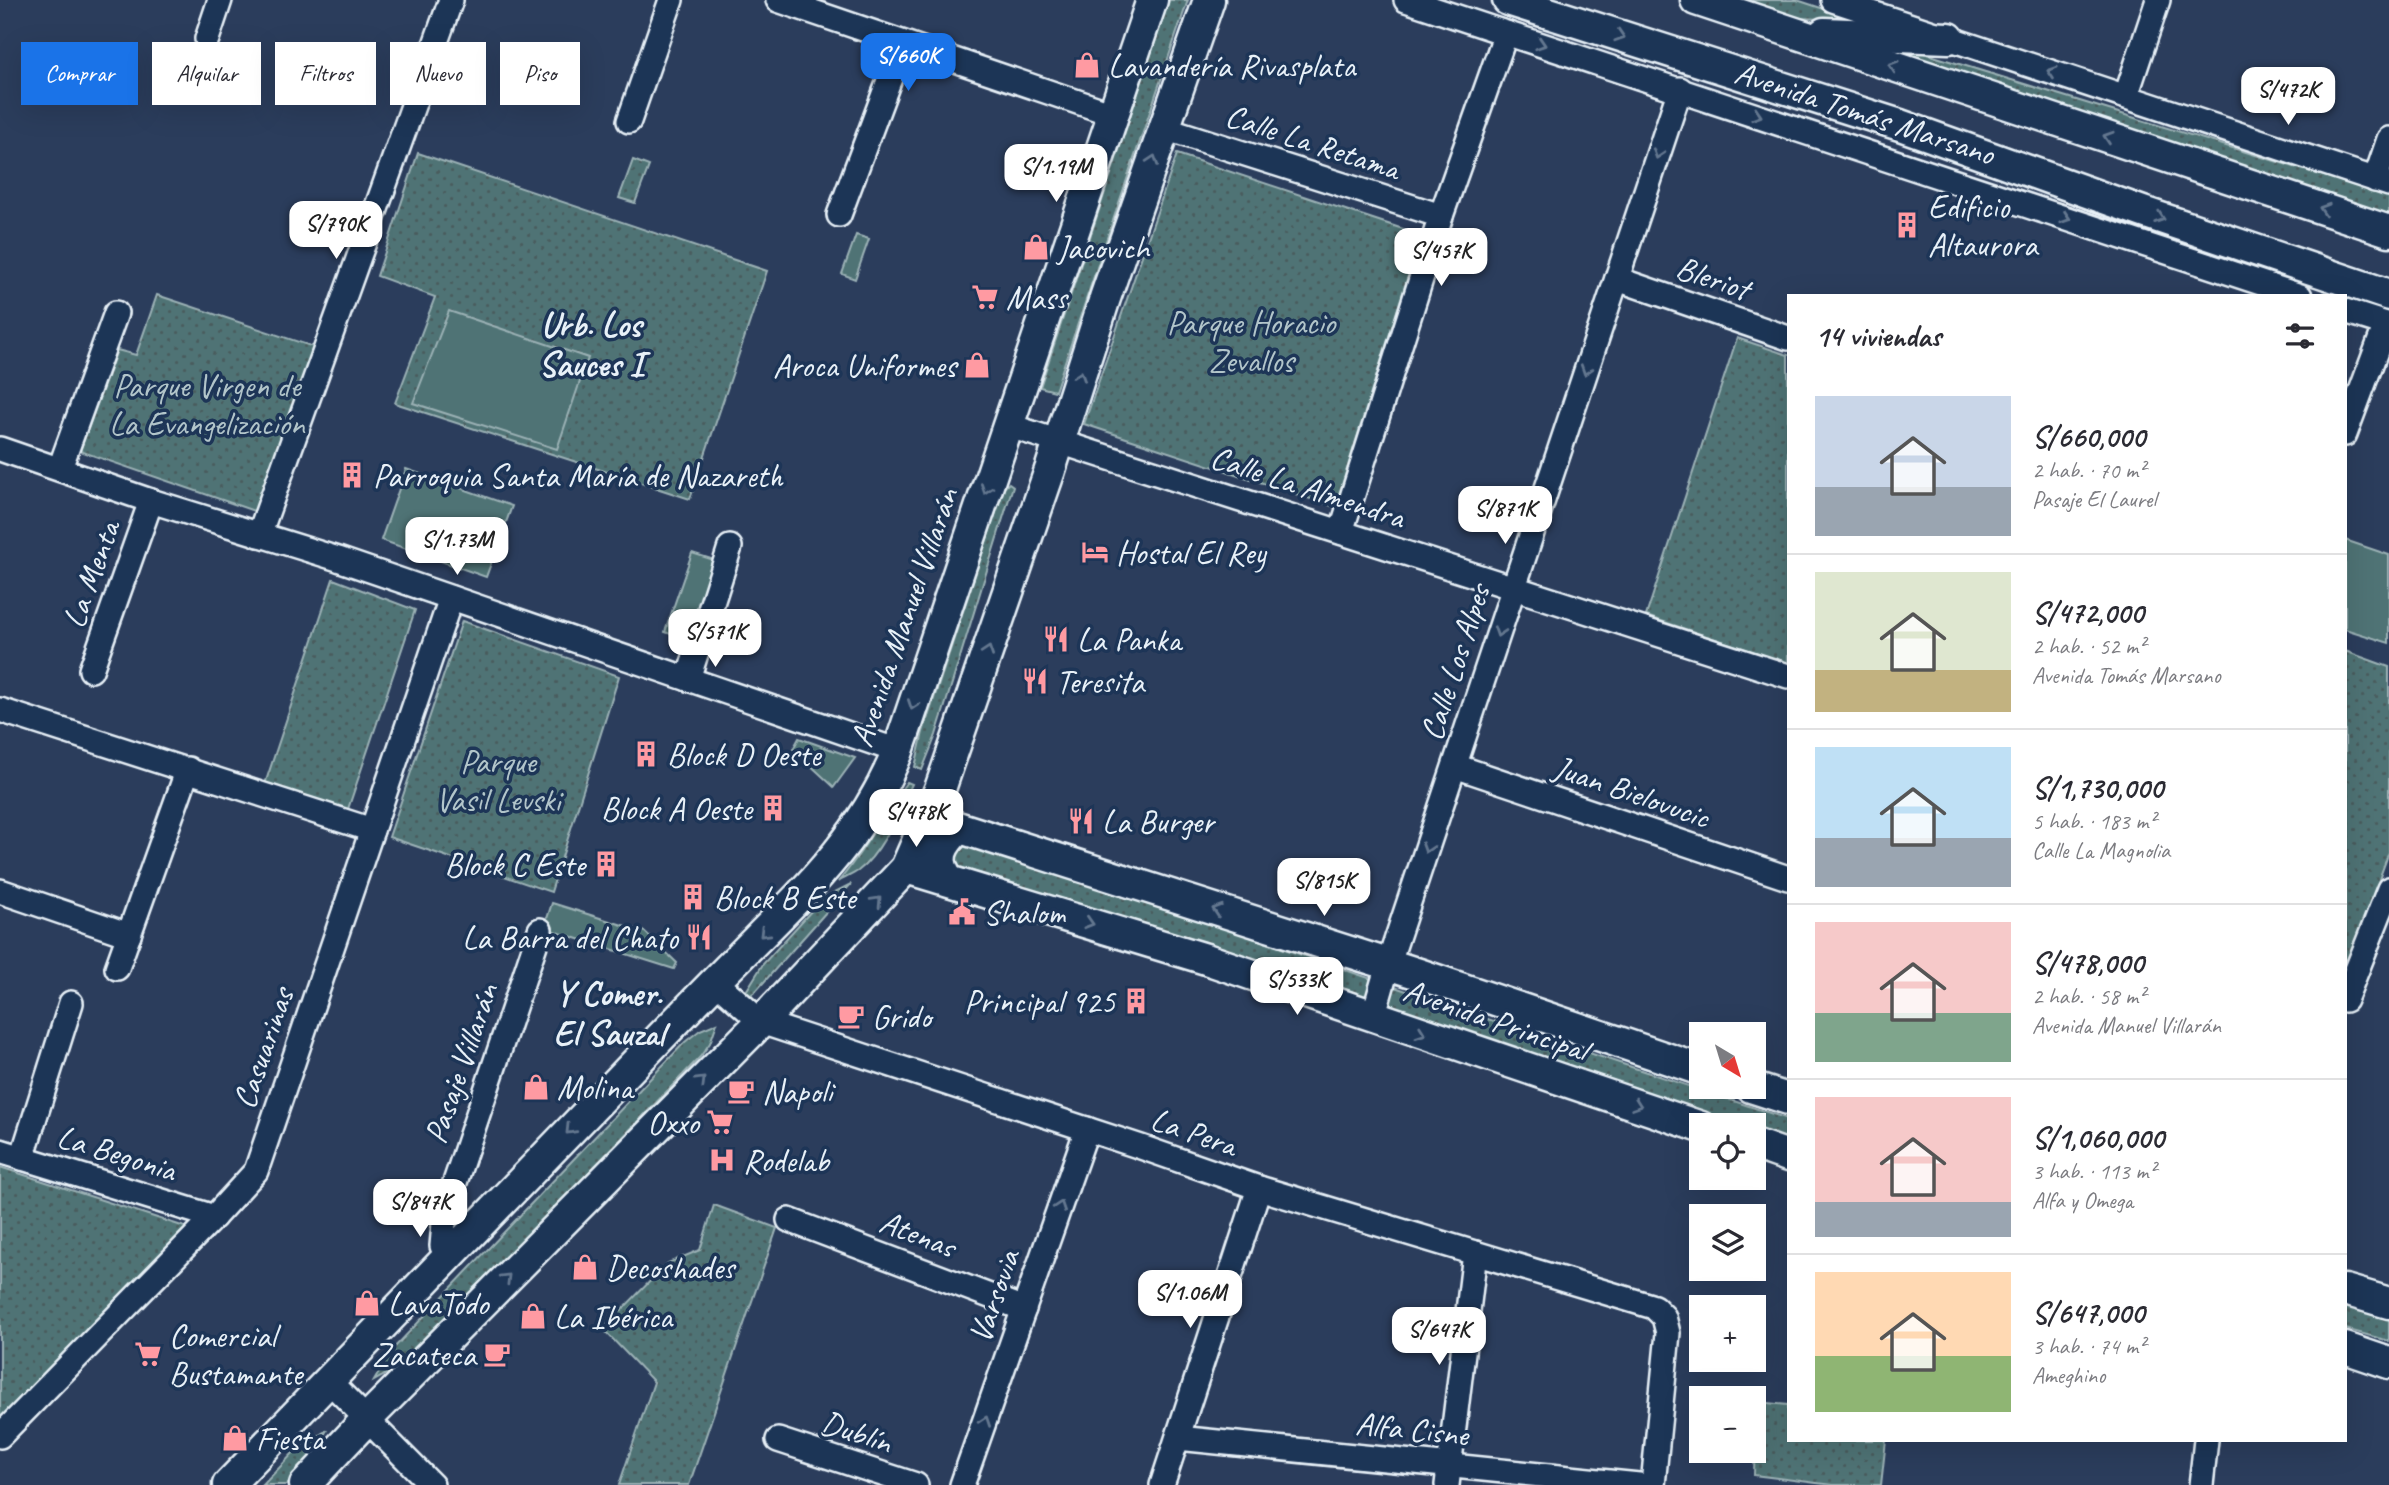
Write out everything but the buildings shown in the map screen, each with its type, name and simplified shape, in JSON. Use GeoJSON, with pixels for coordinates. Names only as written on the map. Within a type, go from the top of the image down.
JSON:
{"type":"FeatureCollection","features":[{"type":"Feature","properties":{"kind":"main road","name":"Avenida Manuel Villarán"},"geometry":{"type":"LineString","coordinates":[[228,1485],[837,856],[858,827],[898,751],[1152,0]]}},
{"type":"Feature","properties":{"kind":"main road"},"geometry":{"type":"LineString","coordinates":[[305,1485],[761,1021],[906,868],[929,818],[1209,0]]}},
{"type":"Feature","properties":{"kind":"main road","name":"Avenida Tomás Marsano"},"geometry":{"type":"LineString","coordinates":[[1508,0],[1900,125],[2143,212],[2338,294]]}},
{"type":"Feature","properties":{"kind":"main road","name":"Avenida Tomás Marsano"},"geometry":{"type":"LineString","coordinates":[[1696,0],[2389,231]]}},
{"type":"Feature","properties":{"kind":"main road"},"geometry":{"type":"LineString","coordinates":[[1790,32],[1950,38]]}},
{"type":"Feature","properties":{"kind":"main road","name":"Avenida Tomás Marsano"},"geometry":{"type":"LineString","coordinates":[[2347,298],[2388,315]]}},
{"type":"Feature","properties":{"kind":"main road","name":"Avenida Principal"},"geometry":{"type":"LineString","coordinates":[[929,818],[1388,965],[1689,1066]]}},
{"type":"Feature","properties":{"kind":"main road"},"geometry":{"type":"LineString","coordinates":[[948,880],[941,869],[940,857],[947,839],[958,829]]}},
{"type":"Feature","properties":{"kind":"main road","name":"Avenida Principal"},"geometry":{"type":"LineString","coordinates":[[906,868],[1206,959],[1689,1123]]}},
{"type":"Feature","properties":{"kind":"main road"},"geometry":{"type":"LineString","coordinates":[[1766,1092],[1787,1099]]}},
{"type":"Feature","properties":{"kind":"main road"},"geometry":{"type":"LineString","coordinates":[[1766,1148],[1787,1156]]}},
{"type":"Feature","properties":{"kind":"main road"},"geometry":{"type":"LineString","coordinates":[[2347,1291],[2389,1303]]}},
{"type":"Feature","properties":{"kind":"main road"},"geometry":{"type":"LineString","coordinates":[[2347,1349],[2389,1363]]}},
{"type":"Feature","properties":{"kind":"street"},"geometry":{"type":"LineString","coordinates":[[207,39],[220,0]]}},
{"type":"Feature","properties":{"kind":"street"},"geometry":{"type":"LineString","coordinates":[[260,536],[451,0]]}},
{"type":"Feature","properties":{"kind":"street"},"geometry":{"type":"LineString","coordinates":[[629,121],[671,0]]}},
{"type":"Feature","properties":{"kind":"street"},"geometry":{"type":"LineString","coordinates":[[778,0],[1113,114]]}},
{"type":"Feature","properties":{"kind":"street","name":"Avenida Tomás Marsano"},"geometry":{"type":"LineString","coordinates":[[1406,0],[2294,294]]}},
{"type":"Feature","properties":{"kind":"street"},"geometry":{"type":"LineString","coordinates":[[1833,0],[2382,182],[2389,139]]}},
{"type":"Feature","properties":{"kind":"street"},"geometry":{"type":"LineString","coordinates":[[2126,96],[2158,0]]}},
{"type":"Feature","properties":{"kind":"street"},"geometry":{"type":"LineString","coordinates":[[1341,532],[1441,216],[1506,33]]}},
{"type":"Feature","properties":{"kind":"street"},"geometry":{"type":"LineString","coordinates":[[839,215],[903,43]]}},
{"type":"Feature","properties":{"kind":"street","name":"Calle Los Alpes"},"geometry":{"type":"LineString","coordinates":[[1373,1017],[1680,89]]}},
{"type":"Feature","properties":{"kind":"street","name":"Calle La Retama"},"geometry":{"type":"LineString","coordinates":[[1164,128],[1441,216]]}},
{"type":"Feature","properties":{"kind":"street","name":"Bleriot"},"geometry":{"type":"LineString","coordinates":[[1617,279],[1787,338]]}},
{"type":"Feature","properties":{"kind":"street"},"geometry":{"type":"LineString","coordinates":[[2347,311],[2388,315],[2347,428]]}},
{"type":"Feature","properties":{"kind":"street"},"geometry":{"type":"LineString","coordinates":[[60,468],[116,313]]}},
{"type":"Feature","properties":{"kind":"street","name":"Calle La Almendra"},"geometry":{"type":"LineString","coordinates":[[1007,425],[1787,676]]}},
{"type":"Feature","properties":{"kind":"street"},"geometry":{"type":"LineString","coordinates":[[0,449],[151,501],[338,559],[898,751]]}},
{"type":"Feature","properties":{"kind":"street","name":"La Menta"},"geometry":{"type":"LineString","coordinates":[[90,670],[151,501]]}},
{"type":"Feature","properties":{"kind":"street"},"geometry":{"type":"LineString","coordinates":[[688,679],[730,547]]}},
{"type":"Feature","properties":{"kind":"street","name":"Casuarinas"},"geometry":{"type":"LineString","coordinates":[[0,1436],[256,1171],[450,597]]}},
{"type":"Feature","properties":{"kind":"street"},"geometry":{"type":"LineString","coordinates":[[0,710],[372,830]]}},
{"type":"Feature","properties":{"kind":"street","name":"Juan Bielovucic"},"geometry":{"type":"LineString","coordinates":[[1455,766],[1787,878]]}},
{"type":"Feature","properties":{"kind":"street"},"geometry":{"type":"LineString","coordinates":[[117,968],[188,769]]}},
{"type":"Feature","properties":{"kind":"street"},"geometry":{"type":"LineString","coordinates":[[2347,995],[2389,889]]}},
{"type":"Feature","properties":{"kind":"street"},"geometry":{"type":"LineString","coordinates":[[0,891],[130,935]]}},
{"type":"Feature","properties":{"kind":"street","name":"Pasaje Villarán"},"geometry":{"type":"LineString","coordinates":[[447,1258],[442,1246],[445,1212],[540,930]]}},
{"type":"Feature","properties":{"kind":"street","name":"La Pera"},"geometry":{"type":"LineString","coordinates":[[715,981],[761,1021],[1259,1188],[1654,1307],[1664,1317],[1668,1333],[1653,1485]]}},
{"type":"Feature","properties":{"kind":"street"},"geometry":{"type":"LineString","coordinates":[[22,1158],[72,1003]]}},
{"type":"Feature","properties":{"kind":"street","name":"Varsovia"},"geometry":{"type":"LineString","coordinates":[[962,1485],[1087,1129]]}},
{"type":"Feature","properties":{"kind":"street","name":"La Begonia"},"geometry":{"type":"LineString","coordinates":[[0,1150],[214,1217]]}},
{"type":"Feature","properties":{"kind":"street"},"geometry":{"type":"LineString","coordinates":[[1163,1485],[1259,1188]]}},
{"type":"Feature","properties":{"kind":"street","name":"Atenas"},"geometry":{"type":"LineString","coordinates":[[789,1220],[1024,1309]]}},
{"type":"Feature","properties":{"kind":"street"},"geometry":{"type":"LineString","coordinates":[[1448,1475],[1475,1254]]}},
{"type":"Feature","properties":{"kind":"street"},"geometry":{"type":"LineString","coordinates":[[329,1381],[432,1485]]}},
{"type":"Feature","properties":{"kind":"street","name":"Alfa Cisne"},"geometry":{"type":"LineString","coordinates":[[1178,1438],[1448,1475],[1639,1485]]}},
{"type":"Feature","properties":{"kind":"street","name":"Dublín"},"geometry":{"type":"LineString","coordinates":[[778,1440],[916,1485]]}},
{"type":"Feature","properties":{"kind":"street"},"geometry":{"type":"LineString","coordinates":[[2200,1485],[2206,1442]]}},
{"type":"Feature","properties":{"kind":"green space"},"geometry":{"type":"Polygon","coordinates":[[[1169,0],[1188,0],[1055,391],[1040,387],[1169,0]]]}},
{"type":"Feature","properties":{"kind":"green space"},"geometry":{"type":"Polygon","coordinates":[[[1733,0],[1797,0],[1860,21],[1781,17],[1733,0]]]}},
{"type":"Feature","properties":{"kind":"green space"},"geometry":{"type":"Polygon","coordinates":[[[1891,43],[2389,196],[2389,218],[1889,51],[1891,43]]]}},
{"type":"Feature","properties":{"kind":"green space"},"geometry":{"type":"Polygon","coordinates":[[[418,153],[767,271],[690,499],[395,403],[435,297],[377,276],[418,153]]]}},
{"type":"Feature","properties":{"kind":"green space","name":"Parque Horacio Zevallos"},"geometry":{"type":"Polygon","coordinates":[[[1177,154],[1421,235],[1335,507],[1084,424],[1177,154]]]}},
{"type":"Feature","properties":{"kind":"green space"},"geometry":{"type":"Polygon","coordinates":[[[633,160],[649,166],[635,203],[619,198],[633,160]]]}},
{"type":"Feature","properties":{"kind":"green space"},"geometry":{"type":"Polygon","coordinates":[[[856,235],[869,239],[855,279],[842,274],[856,235]]]}},
{"type":"Feature","properties":{"kind":"green space","name":"Parque Virgen de La Evangelización"},"geometry":{"type":"Polygon","coordinates":[[[157,295],[320,349],[257,512],[80,451],[117,350],[136,355],[157,295]]]}},
{"type":"Feature","properties":{"kind":"green space"},"geometry":{"type":"Polygon","coordinates":[[[449,311],[588,358],[557,449],[413,403],[449,311]]]}},
{"type":"Feature","properties":{"kind":"green space"},"geometry":{"type":"Polygon","coordinates":[[[1737,338],[1787,355],[1787,663],[1646,616],[1737,338]]]}},
{"type":"Feature","properties":{"kind":"green space"},"geometry":{"type":"Polygon","coordinates":[[[406,469],[512,506],[486,577],[381,540],[406,469]]]}},
{"type":"Feature","properties":{"kind":"green space"},"geometry":{"type":"Polygon","coordinates":[[[1009,483],[1013,486],[936,735],[922,770],[915,767],[923,732],[1004,488],[1009,483]]]}},
{"type":"Feature","properties":{"kind":"green space"},"geometry":{"type":"Polygon","coordinates":[[[2347,541],[2389,555],[2389,643],[2347,630],[2347,541]]]}},
{"type":"Feature","properties":{"kind":"green space"},"geometry":{"type":"Polygon","coordinates":[[[692,553],[714,560],[687,640],[665,632],[692,553]]]}},
{"type":"Feature","properties":{"kind":"green space"},"geometry":{"type":"Polygon","coordinates":[[[333,579],[415,610],[347,812],[265,784],[333,579]]]}},
{"type":"Feature","properties":{"kind":"green space","name":"Parque Vasil Levski"},"geometry":{"type":"Polygon","coordinates":[[[462,621],[619,676],[551,892],[389,837],[462,621]]]}},
{"type":"Feature","properties":{"kind":"green space"},"geometry":{"type":"Polygon","coordinates":[[[2347,652],[2389,667],[2389,852],[2349,961],[2347,652]]]}},
{"type":"Feature","properties":{"kind":"green space"},"geometry":{"type":"Polygon","coordinates":[[[799,738],[855,758],[834,787],[793,749],[799,738]]]}},
{"type":"Feature","properties":{"kind":"green space"},"geometry":{"type":"Polygon","coordinates":[[[907,782],[912,784],[875,854],[858,871],[838,882],[857,858],[907,782]]]}},
{"type":"Feature","properties":{"kind":"green space"},"geometry":{"type":"Polygon","coordinates":[[[968,840],[1689,1086],[1689,1099],[1728,1099],[1787,1119],[1787,1140],[1766,1133],[1766,1113],[1706,1113],[948,863],[948,844],[968,840]]]}},
{"type":"Feature","properties":{"kind":"green space"},"geometry":{"type":"Polygon","coordinates":[[[851,884],[748,997],[745,993],[763,964],[823,898],[851,884]]]}},
{"type":"Feature","properties":{"kind":"green space"},"geometry":{"type":"Polygon","coordinates":[[[552,903],[645,932],[677,963],[674,969],[544,928],[552,903]]]}},
{"type":"Feature","properties":{"kind":"green space"},"geometry":{"type":"Polygon","coordinates":[[[717,1023],[710,1043],[700,1057],[403,1365],[374,1381],[391,1351],[685,1042],[700,1030],[717,1023]]]}},
{"type":"Feature","properties":{"kind":"green space"},"geometry":{"type":"Polygon","coordinates":[[[0,1167],[188,1228],[0,1423],[0,1167]]]}},
{"type":"Feature","properties":{"kind":"green space"},"geometry":{"type":"Polygon","coordinates":[[[714,1205],[777,1228],[689,1485],[619,1485],[654,1382],[603,1329],[668,1263],[700,1250],[714,1205]]]}},
{"type":"Feature","properties":{"kind":"green space"},"geometry":{"type":"Polygon","coordinates":[[[2347,1300],[2389,1312],[2389,1341],[2347,1330],[2347,1300]]]}},
{"type":"Feature","properties":{"kind":"green space"},"geometry":{"type":"Polygon","coordinates":[[[1766,1403],[1787,1405],[1787,1442],[1886,1442],[1881,1485],[1832,1485],[1754,1475],[1754,1463],[1766,1463],[1766,1403]]]}},
{"type":"Feature","properties":{"kind":"green space"},"geometry":{"type":"Polygon","coordinates":[[[327,1430],[308,1462],[287,1485],[263,1485],[295,1451],[327,1430]]]}},
{"type":"Feature","properties":{"kind":"place","name":"Lavandería Rivasplata"},"geometry":{"type":"Point","coordinates":[1087,65]}},
{"type":"Feature","properties":{"kind":"place","name":"Edificio Altaurora"},"geometry":{"type":"Point","coordinates":[1907,225]}},
{"type":"Feature","properties":{"kind":"place","name":"Jacovich"},"geometry":{"type":"Point","coordinates":[1036,247]}},
{"type":"Feature","properties":{"kind":"place","name":"Mass"},"geometry":{"type":"Point","coordinates":[985,297]}},
{"type":"Feature","properties":{"kind":"place","name":"Aroca Uniformes"},"geometry":{"type":"Point","coordinates":[977,365]}},
{"type":"Feature","properties":{"kind":"place","name":"Parroquia Santa María de Nazareth"},"geometry":{"type":"Point","coordinates":[352,475]}},
{"type":"Feature","properties":{"kind":"place","name":"Hostal El Rey"},"geometry":{"type":"Point","coordinates":[1095,552]}},
{"type":"Feature","properties":{"kind":"place","name":"La Panka"},"geometry":{"type":"Point","coordinates":[1056,639]}},
{"type":"Feature","properties":{"kind":"place","name":"Teresita"},"geometry":{"type":"Point","coordinates":[1035,681]}},
{"type":"Feature","properties":{"kind":"place","name":"Block D Oeste"},"geometry":{"type":"Point","coordinates":[646,754]}},
{"type":"Feature","properties":{"kind":"place","name":"Block A Oeste"},"geometry":{"type":"Point","coordinates":[773,808]}},
{"type":"Feature","properties":{"kind":"place","name":"La Burger"},"geometry":{"type":"Point","coordinates":[1081,821]}},
{"type":"Feature","properties":{"kind":"place","name":"Block C Este"},"geometry":{"type":"Point","coordinates":[606,864]}},
{"type":"Feature","properties":{"kind":"place","name":"Block B Este"},"geometry":{"type":"Point","coordinates":[693,897]}},
{"type":"Feature","properties":{"kind":"place","name":"Shalom"},"geometry":{"type":"Point","coordinates":[962,912]}},
{"type":"Feature","properties":{"kind":"place","name":"La Barra del Chato"},"geometry":{"type":"Point","coordinates":[699,937]}},
{"type":"Feature","properties":{"kind":"place","name":"Principal 925"},"geometry":{"type":"Point","coordinates":[1136,1001]}},
{"type":"Feature","properties":{"kind":"place","name":"Grido"},"geometry":{"type":"Point","coordinates":[851,1016]}},
{"type":"Feature","properties":{"kind":"place","name":"Molina"},"geometry":{"type":"Point","coordinates":[536,1087]}},
{"type":"Feature","properties":{"kind":"place","name":"Napoli"},"geometry":{"type":"Point","coordinates":[741,1091]}},
{"type":"Feature","properties":{"kind":"place","name":"Oxxo"},"geometry":{"type":"Point","coordinates":[720,1122]}},
{"type":"Feature","properties":{"kind":"place","name":"Rodelab"},"geometry":{"type":"Point","coordinates":[722,1160]}},
{"type":"Feature","properties":{"kind":"place","name":"Decoshades"},"geometry":{"type":"Point","coordinates":[585,1267]}},
{"type":"Feature","properties":{"kind":"place","name":"LavaTodo"},"geometry":{"type":"Point","coordinates":[367,1303]}},
{"type":"Feature","properties":{"kind":"place","name":"La Ibérica"},"geometry":{"type":"Point","coordinates":[533,1316]}},
{"type":"Feature","properties":{"kind":"place","name":"Comercial Bustamante"},"geometry":{"type":"Point","coordinates":[148,1354]}},
{"type":"Feature","properties":{"kind":"place","name":"Zacateca"},"geometry":{"type":"Point","coordinates":[497,1354]}},
{"type":"Feature","properties":{"kind":"place","name":"Fiesta"},"geometry":{"type":"Point","coordinates":[235,1438]}},
{"type":"Feature","properties":{"kind":"district","name":"Urb. Los Sauces I"},"geometry":{"type":"Point","coordinates":[591,344]}},
{"type":"Feature","properties":{"kind":"district","name":"Y Comer. El Sauzal"},"geometry":{"type":"Point","coordinates":[609,1013]}}]}
